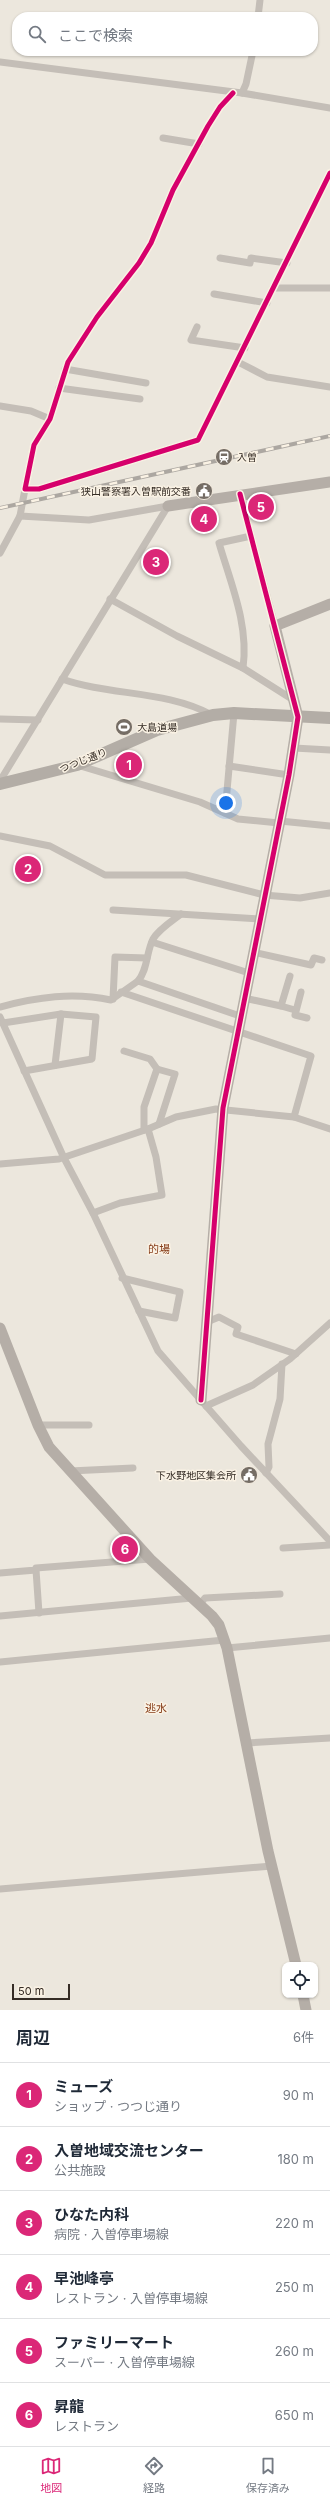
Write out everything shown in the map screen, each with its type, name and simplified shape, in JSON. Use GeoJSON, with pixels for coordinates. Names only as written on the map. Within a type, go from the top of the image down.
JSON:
{"type":"FeatureCollection","features":[{"type":"Feature","properties":{"kind":"main road","name":"つつじ通り"},"geometry":{"type":"LineString","coordinates":[[0,782],[77,765],[157,730],[213,715],[234,713],[330,718]]}},
{"type":"Feature","properties":{"kind":"street"},"geometry":{"type":"LineString","coordinates":[[259,12],[260,0]]}},
{"type":"Feature","properties":{"kind":"street"},"geometry":{"type":"LineString","coordinates":[[242,94],[246,84],[252,56]]}},
{"type":"Feature","properties":{"kind":"street"},"geometry":{"type":"LineString","coordinates":[[0,62],[242,94],[330,108]]}},
{"type":"Feature","properties":{"kind":"street"},"geometry":{"type":"LineString","coordinates":[[0,552],[20,516],[34,445],[50,419],[68,362],[97,317],[145,253],[171,195],[199,144],[220,107],[233,93]]}},
{"type":"Feature","properties":{"kind":"street"},"geometry":{"type":"LineString","coordinates":[[163,138],[199,144]]}},
{"type":"Feature","properties":{"kind":"street"},"geometry":{"type":"LineString","coordinates":[[25,489],[39,489],[147,454],[194,443],[198,440],[207,426],[330,173]]}},
{"type":"Feature","properties":{"kind":"street"},"geometry":{"type":"LineString","coordinates":[[220,258],[250,262],[251,258],[286,262]]}},
{"type":"Feature","properties":{"kind":"street"},"geometry":{"type":"LineString","coordinates":[[274,288],[330,288]]}},
{"type":"Feature","properties":{"kind":"street"},"geometry":{"type":"LineString","coordinates":[[214,294],[267,303]]}},
{"type":"Feature","properties":{"kind":"street"},"geometry":{"type":"LineString","coordinates":[[197,327],[191,340],[245,348]]}},
{"type":"Feature","properties":{"kind":"street"},"geometry":{"type":"LineString","coordinates":[[238,362],[267,377],[330,387]]}},
{"type":"Feature","properties":{"kind":"street"},"geometry":{"type":"LineString","coordinates":[[65,369],[146,383]]}},
{"type":"Feature","properties":{"kind":"street"},"geometry":{"type":"LineString","coordinates":[[59,388],[140,399]]}},
{"type":"Feature","properties":{"kind":"street"},"geometry":{"type":"LineString","coordinates":[[0,406],[30,410],[50,419]]}},
{"type":"Feature","properties":{"kind":"street"},"geometry":{"type":"LineString","coordinates":[[20,516],[89,520],[240,494],[330,482]]}},
{"type":"Feature","properties":{"kind":"street"},"geometry":{"type":"LineString","coordinates":[[203,1403],[223,1108],[259,919],[289,775],[298,717],[240,494]]}},
{"type":"Feature","properties":{"kind":"street"},"geometry":{"type":"LineString","coordinates":[[0,782],[168,506]]}},
{"type":"Feature","properties":{"kind":"street"},"geometry":{"type":"LineString","coordinates":[[244,668],[246,645],[244,627],[219,543],[251,536]]}},
{"type":"Feature","properties":{"kind":"street"},"geometry":{"type":"LineString","coordinates":[[110,599],[177,636],[244,668],[295,701]]}},
{"type":"Feature","properties":{"kind":"street"},"geometry":{"type":"LineString","coordinates":[[275,626],[330,604]]}},
{"type":"Feature","properties":{"kind":"street"},"geometry":{"type":"LineString","coordinates":[[62,679],[84,687],[133,692],[193,706],[213,715]]}},
{"type":"Feature","properties":{"kind":"street"},"geometry":{"type":"LineString","coordinates":[[225,813],[234,713]]}},
{"type":"Feature","properties":{"kind":"street"},"geometry":{"type":"LineString","coordinates":[[0,719],[38,720]]}},
{"type":"Feature","properties":{"kind":"street"},"geometry":{"type":"LineString","coordinates":[[294,748],[330,750]]}},
{"type":"Feature","properties":{"kind":"street"},"geometry":{"type":"LineString","coordinates":[[77,765],[200,802],[238,819],[330,826]]}},
{"type":"Feature","properties":{"kind":"street"},"geometry":{"type":"LineString","coordinates":[[229,766],[289,775]]}},
{"type":"Feature","properties":{"kind":"street"},"geometry":{"type":"LineString","coordinates":[[0,836],[50,846],[105,875],[186,875],[264,895],[300,898],[330,893]]}},
{"type":"Feature","properties":{"kind":"street"},"geometry":{"type":"LineString","coordinates":[[113,910],[259,919]]}},
{"type":"Feature","properties":{"kind":"street"},"geometry":{"type":"LineString","coordinates":[[0,1007],[52,996],[113,999],[138,981],[145,971],[146,958],[152,942],[158,933],[181,914]]}},
{"type":"Feature","properties":{"kind":"street"},"geometry":{"type":"LineString","coordinates":[[152,942],[249,973]]}},
{"type":"Feature","properties":{"kind":"street"},"geometry":{"type":"LineString","coordinates":[[253,952],[311,965],[314,958],[322,960]]}},
{"type":"Feature","properties":{"kind":"street"},"geometry":{"type":"LineString","coordinates":[[113,999],[115,957],[146,958]]}},
{"type":"Feature","properties":{"kind":"street"},"geometry":{"type":"LineString","coordinates":[[281,1006],[290,976]]}},
{"type":"Feature","properties":{"kind":"street"},"geometry":{"type":"LineString","coordinates":[[138,981],[240,1016]]}},
{"type":"Feature","properties":{"kind":"street"},"geometry":{"type":"LineString","coordinates":[[121,992],[311,1056],[294,1117]]}},
{"type":"Feature","properties":{"kind":"street"},"geometry":{"type":"LineString","coordinates":[[301,992],[295,1015],[307,1018]]}},
{"type":"Feature","properties":{"kind":"street"},"geometry":{"type":"LineString","coordinates":[[244,998],[296,1010]]}},
{"type":"Feature","properties":{"kind":"street"},"geometry":{"type":"LineString","coordinates":[[55,1065],[61,1014]]}},
{"type":"Feature","properties":{"kind":"street"},"geometry":{"type":"LineString","coordinates":[[24,1071],[92,1059],[96,1017],[61,1014],[1,1020],[24,1071],[64,1158],[93,1213],[122,1278],[158,1351],[203,1403],[330,1541]]}},
{"type":"Feature","properties":{"kind":"street"},"geometry":{"type":"LineString","coordinates":[[124,1051],[150,1059],[157,1069],[175,1074],[159,1124]]}},
{"type":"Feature","properties":{"kind":"street"},"geometry":{"type":"LineString","coordinates":[[93,1213],[120,1204],[162,1195],[156,1157],[146,1130],[144,1107],[157,1069]]}},
{"type":"Feature","properties":{"kind":"street"},"geometry":{"type":"LineString","coordinates":[[0,1164],[30,1163],[64,1158],[146,1130],[176,1117],[223,1108],[294,1117],[330,1129]]}},
{"type":"Feature","properties":{"kind":"street"},"geometry":{"type":"LineString","coordinates":[[122,1278],[180,1292],[175,1318],[139,1311]]}},
{"type":"Feature","properties":{"kind":"street"},"geometry":{"type":"LineString","coordinates":[[208,1322],[220,1317],[238,1327],[236,1334],[296,1354]]}},
{"type":"Feature","properties":{"kind":"street"},"geometry":{"type":"LineString","coordinates":[[203,1403],[253,1385],[296,1354],[330,1323]]}},
{"type":"Feature","properties":{"kind":"street"},"geometry":{"type":"LineString","coordinates":[[0,1328],[38,1425],[49,1447],[150,1559],[216,1620],[226,1644],[272,1866],[295,1962]]}},
{"type":"Feature","properties":{"kind":"street"},"geometry":{"type":"LineString","coordinates":[[266,1472],[269,1466],[268,1444],[280,1399],[282,1364]]}},
{"type":"Feature","properties":{"kind":"street"},"geometry":{"type":"LineString","coordinates":[[38,1425],[89,1425]]}},
{"type":"Feature","properties":{"kind":"street"},"geometry":{"type":"LineString","coordinates":[[70,1471],[133,1468]]}},
{"type":"Feature","properties":{"kind":"street"},"geometry":{"type":"LineString","coordinates":[[283,1548],[330,1544]]}},
{"type":"Feature","properties":{"kind":"street"},"geometry":{"type":"LineString","coordinates":[[0,1573],[36,1570],[36,1568],[150,1559]]}},
{"type":"Feature","properties":{"kind":"street"},"geometry":{"type":"LineString","coordinates":[[36,1570],[40,1613]]}},
{"type":"Feature","properties":{"kind":"street"},"geometry":{"type":"LineString","coordinates":[[0,1616],[196,1601],[205,1598],[280,1594]]}},
{"type":"Feature","properties":{"kind":"street"},"geometry":{"type":"LineString","coordinates":[[0,1662],[226,1644],[330,1638]]}},
{"type":"Feature","properties":{"kind":"street"},"geometry":{"type":"LineString","coordinates":[[246,1743],[330,1738]]}},
{"type":"Feature","properties":{"kind":"street"},"geometry":{"type":"LineString","coordinates":[[0,1889],[272,1866]]}},
{"type":"Feature","properties":{"kind":"street"},"geometry":{"type":"LineString","coordinates":[[304,1998],[306,2010]]}},
{"type":"Feature","properties":{"kind":"railway"},"geometry":{"type":"LineString","coordinates":[[0,508],[330,436]]}},
{"type":"Feature","properties":{"kind":"cycle path"},"geometry":{"type":"LineString","coordinates":[[233,93],[220,107],[208,126],[173,190],[151,243],[139,263],[97,317],[68,362],[50,419],[34,445],[25,489],[39,489],[198,440],[330,173]]}},
{"type":"Feature","properties":{"kind":"cycle path"},"geometry":{"type":"LineString","coordinates":[[201,1400],[223,1108],[289,775],[298,717],[240,494]]}},
{"type":"Feature","properties":{"kind":"place","name":"入曽"},"geometry":{"type":"Point","coordinates":[224,457]}},
{"type":"Feature","properties":{"kind":"place","name":"狭山警察署入曽駅前交番"},"geometry":{"type":"Point","coordinates":[204,491]}},
{"type":"Feature","properties":{"kind":"place","name":"ファミリーマート"},"geometry":{"type":"Point","coordinates":[261,507]}},
{"type":"Feature","properties":{"kind":"place","name":"早池峰亭"},"geometry":{"type":"Point","coordinates":[204,519]}},
{"type":"Feature","properties":{"kind":"place","name":"ひなた内科"},"geometry":{"type":"Point","coordinates":[156,562]}},
{"type":"Feature","properties":{"kind":"place","name":"大島道場"},"geometry":{"type":"Point","coordinates":[124,727]}},
{"type":"Feature","properties":{"kind":"place","name":"ミューズ"},"geometry":{"type":"Point","coordinates":[129,765]}},
{"type":"Feature","properties":{"kind":"place","name":"入曽地域交流センター"},"geometry":{"type":"Point","coordinates":[28,869]}},
{"type":"Feature","properties":{"kind":"place","name":"下水野地区集会所"},"geometry":{"type":"Point","coordinates":[249,1475]}},
{"type":"Feature","properties":{"kind":"place","name":"昇龍"},"geometry":{"type":"Point","coordinates":[125,1549]}},
{"type":"Feature","properties":{"kind":"district","name":"的場"},"geometry":{"type":"Point","coordinates":[159,1249]}},
{"type":"Feature","properties":{"kind":"district","name":"逃水"},"geometry":{"type":"Point","coordinates":[156,1708]}}]}
